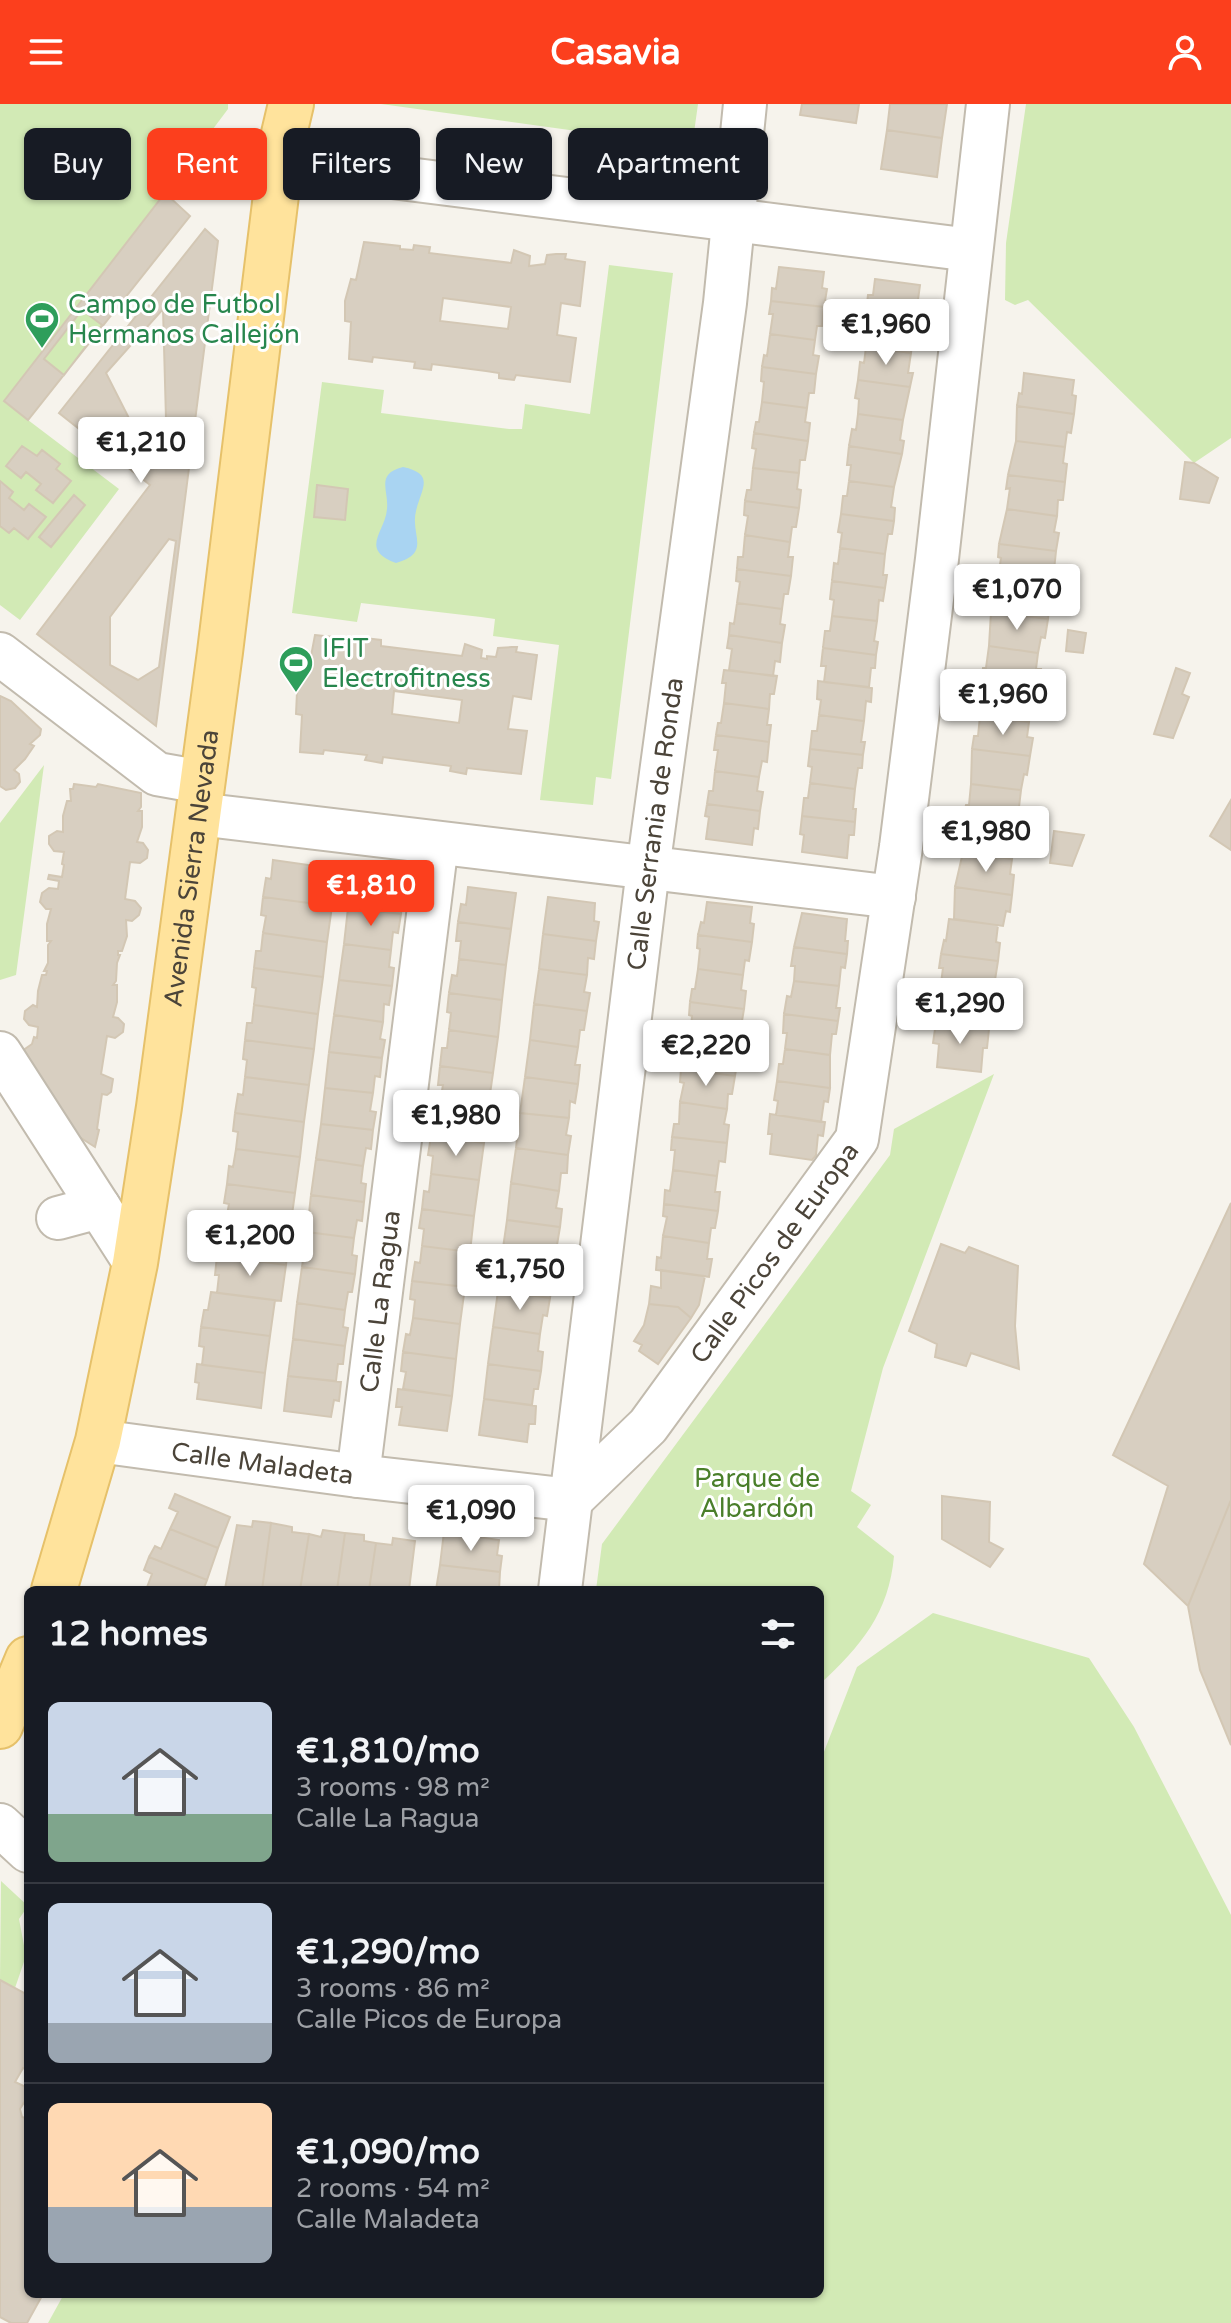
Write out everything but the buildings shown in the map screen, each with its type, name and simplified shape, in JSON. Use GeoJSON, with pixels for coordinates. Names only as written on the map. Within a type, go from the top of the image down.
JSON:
{"type":"FeatureCollection","features":[{"type":"Feature","properties":{"kind":"main road","name":"Avenida Sierra Nevada"},"geometry":{"type":"LineString","coordinates":[[55,1586],[98,1441],[135,1263],[200,798],[283,127]]}},
{"type":"Feature","properties":{"kind":"main road"},"geometry":{"type":"LineString","coordinates":[[0,1726],[24,1669]]}},
{"type":"Feature","properties":{"kind":"street","name":"Calle Serrania de Ronda"},"geometry":{"type":"LineString","coordinates":[[560,1586],[648,869],[734,220],[745,104]]}},
{"type":"Feature","properties":{"kind":"street","name":"Calle Picos de Europa"},"geometry":{"type":"LineString","coordinates":[[571,1500],[648,1426],[857,1139],[894,897],[937,559],[988,104]]}},
{"type":"Feature","properties":{"kind":"street"},"geometry":{"type":"LineString","coordinates":[[283,127],[734,220],[971,250]]}},
{"type":"Feature","properties":{"kind":"street"},"geometry":{"type":"LineString","coordinates":[[0,654],[157,774],[200,798],[437,843],[894,897]]}},
{"type":"Feature","properties":{"kind":"street","name":"Calle La Ragua"},"geometry":{"type":"LineString","coordinates":[[358,1476],[437,843]]}},
{"type":"Feature","properties":{"kind":"street"},"geometry":{"type":"LineString","coordinates":[[0,1053],[135,1263]]}},
{"type":"Feature","properties":{"kind":"street"},"geometry":{"type":"LineString","coordinates":[[58,1218],[99,1207]]}},
{"type":"Feature","properties":{"kind":"street","name":"Calle Maladeta"},"geometry":{"type":"LineString","coordinates":[[98,1441],[358,1476],[571,1500]]}},
{"type":"Feature","properties":{"kind":"street"},"geometry":{"type":"LineString","coordinates":[[0,1825],[24,1847]]}},
{"type":"Feature","properties":{"kind":"green space","name":"Campo de Futbol Hermanos Callejón"},"geometry":{"type":"Polygon","coordinates":[[[0,104],[228,104],[228,109],[214,128],[147,128],[147,200],[173,200],[190,216],[28,420],[119,489],[20,620],[0,605],[0,104]]]}},
{"type":"Feature","properties":{"kind":"green space"},"geometry":{"type":"Polygon","coordinates":[[[381,104],[698,104],[695,128],[568,130],[381,104]]]}},
{"type":"Feature","properties":{"kind":"green space"},"geometry":{"type":"Polygon","coordinates":[[[1026,104],[1231,104],[1231,438],[1194,463],[1028,300],[1015,305],[1005,300],[1006,243],[1026,104]]]}},
{"type":"Feature","properties":{"kind":"green space"},"geometry":{"type":"Polygon","coordinates":[[[609,265],[673,273],[611,779],[596,777],[593,805],[540,800],[559,645],[493,636],[495,619],[481,617],[361,603],[357,622],[292,613],[322,382],[384,390],[381,413],[509,429],[522,429],[525,404],[590,414],[609,265]]]}},
{"type":"Feature","properties":{"kind":"green space"},"geometry":{"type":"Polygon","coordinates":[[[44,765],[16,975],[0,980],[0,823],[44,765]]]}},
{"type":"Feature","properties":{"kind":"green space","name":"Parque de Albardón"},"geometry":{"type":"Polygon","coordinates":[[[994,1074],[883,1368],[851,1491],[871,1505],[857,1527],[894,1556],[886,1595],[860,1642],[824,1680],[824,1586],[597,1586],[602,1544],[890,1155],[894,1129],[994,1074]]]}},
{"type":"Feature","properties":{"kind":"green space"},"geometry":{"type":"Polygon","coordinates":[[[933,1613],[1089,1658],[1134,1727],[1231,1915],[1231,2323],[48,2323],[62,2298],[824,2298],[824,1752],[857,1667],[933,1613]]]}},
{"type":"Feature","properties":{"kind":"green space"},"geometry":{"type":"Polygon","coordinates":[[[1,1881],[24,1902],[24,1912],[19,1919],[24,1962],[15,1988],[0,1980],[1,1881]]]}},
{"type":"Feature","properties":{"kind":"water"},"geometry":{"type":"Polygon","coordinates":[[[403,467],[420,474],[424,483],[415,520],[417,548],[407,559],[396,563],[385,558],[376,546],[387,509],[386,478],[403,467]]]}},
{"type":"Feature","properties":{"kind":"place","name":"Campo de Futbol Hermanos Callejón"},"geometry":{"type":"Point","coordinates":[42,350]}},
{"type":"Feature","properties":{"kind":"place","name":"IFIT Electrofitness"},"geometry":{"type":"Point","coordinates":[296,694]}}]}
